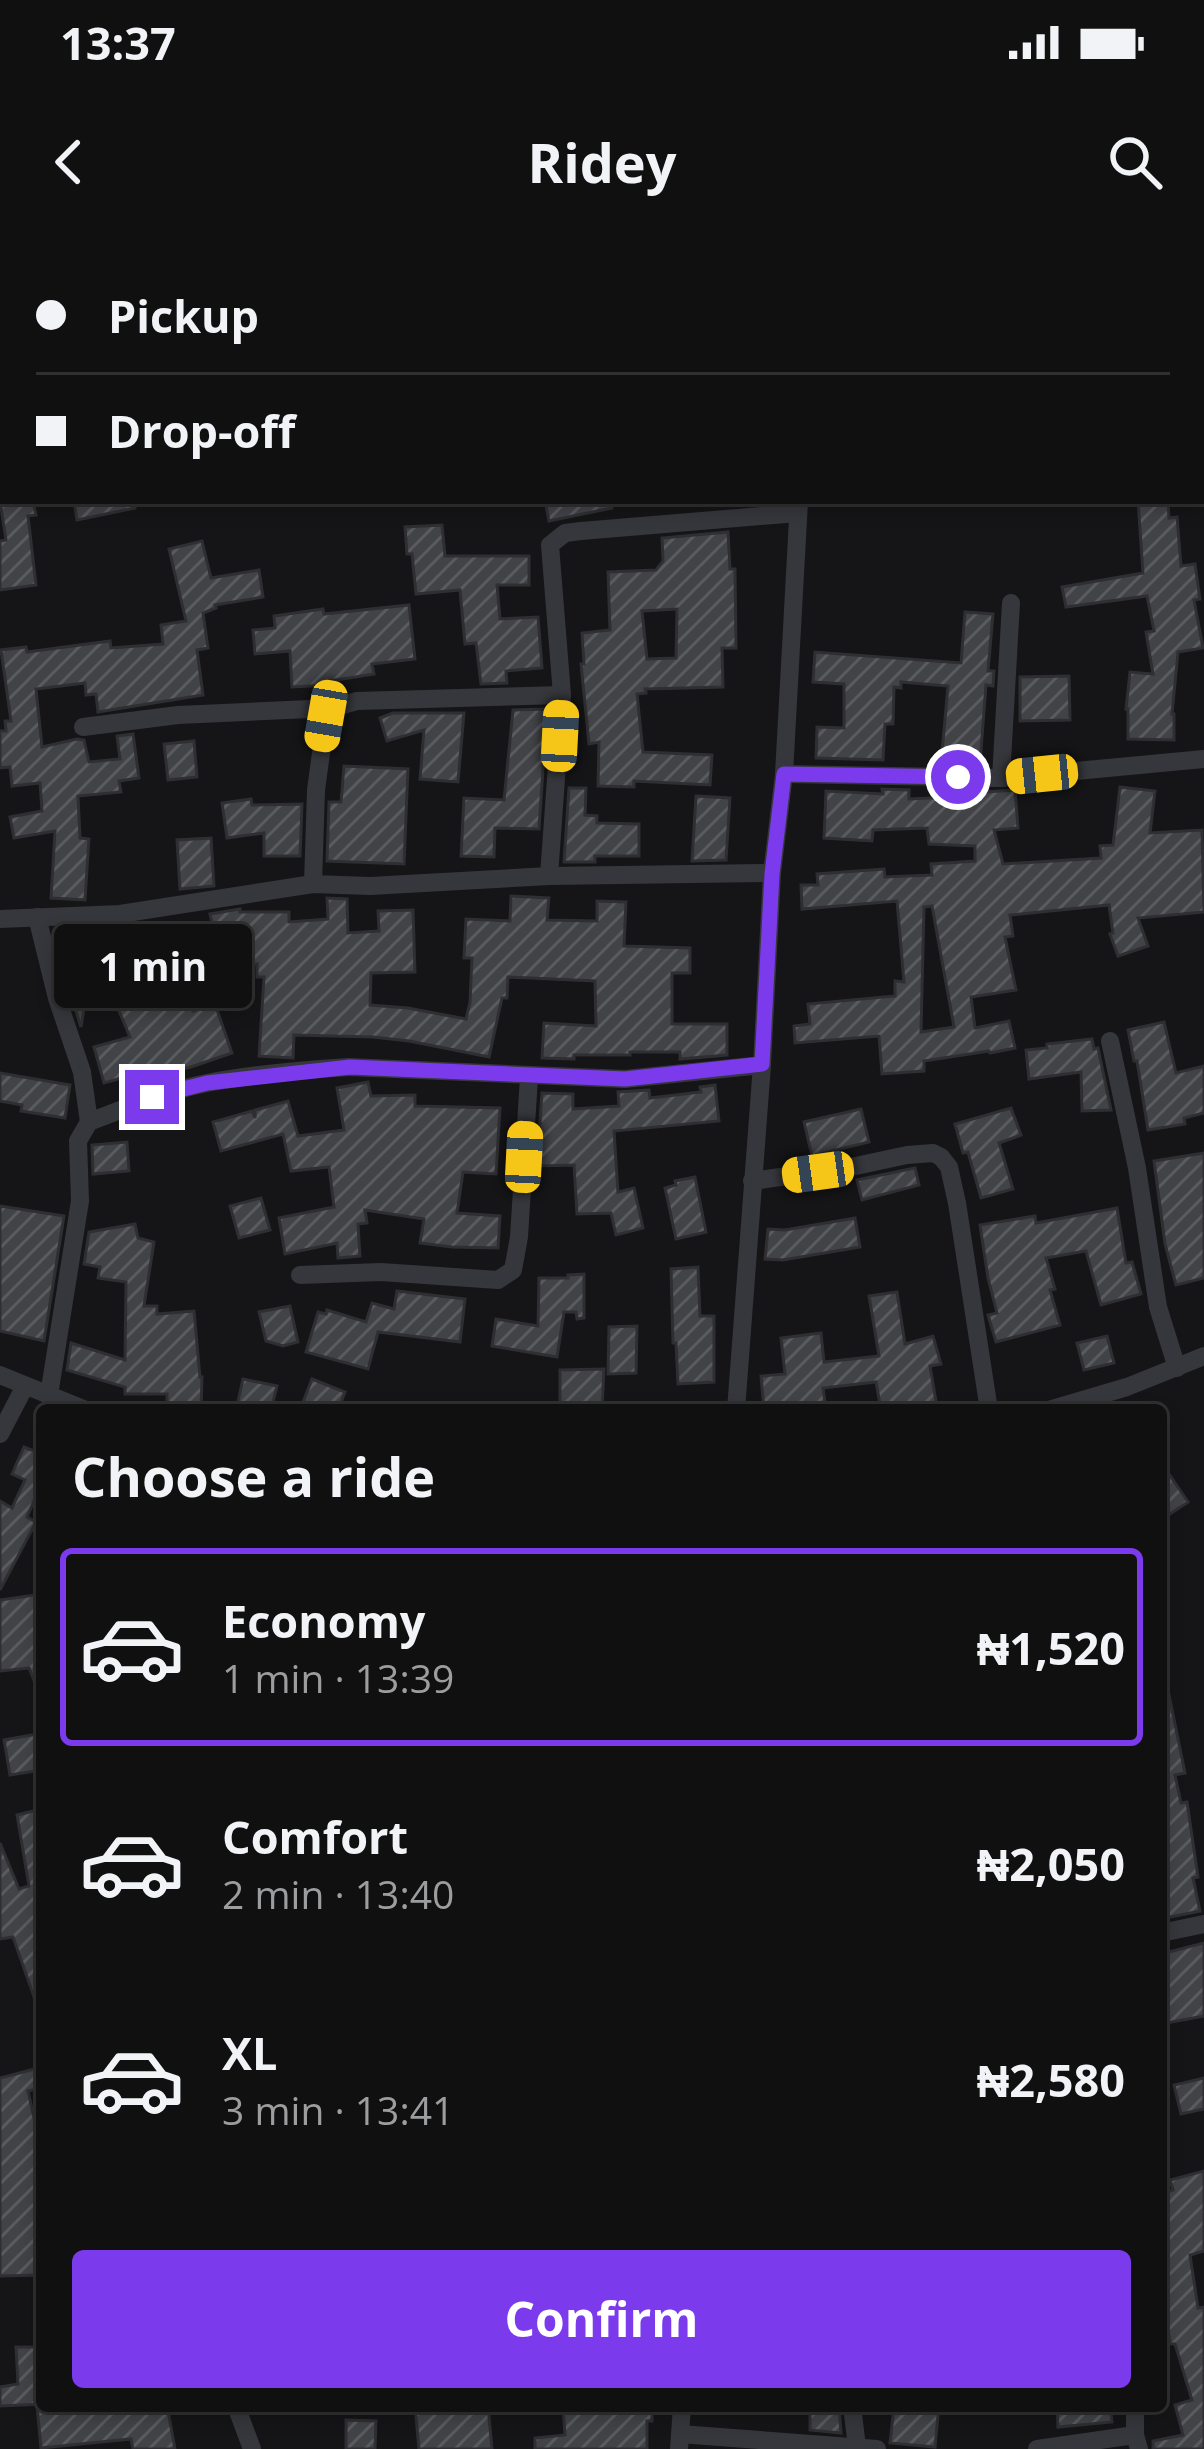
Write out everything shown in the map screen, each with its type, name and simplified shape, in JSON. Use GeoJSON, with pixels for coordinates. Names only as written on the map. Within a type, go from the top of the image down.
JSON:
{"type":"FeatureCollection","features":[{"type":"Feature","properties":{"kind":"street"},"geometry":{"type":"LineString","coordinates":[[549,876],[562,695],[550,545],[565,533],[798,507],[784,774],[772,874],[736,1404]]}},
{"type":"Feature","properties":{"kind":"street"},"geometry":{"type":"LineString","coordinates":[[1001,778],[1011,602]]}},
{"type":"Feature","properties":{"kind":"street"},"geometry":{"type":"LineString","coordinates":[[83,727],[178,716],[332,708],[357,701],[562,695]]}},
{"type":"Feature","properties":{"kind":"street"},"geometry":{"type":"LineString","coordinates":[[313,884],[319,764],[326,716],[332,708]]}},
{"type":"Feature","properties":{"kind":"street"},"geometry":{"type":"LineString","coordinates":[[784,774],[1001,778],[1204,759]]}},
{"type":"Feature","properties":{"kind":"street"},"geometry":{"type":"LineString","coordinates":[[0,919],[120,914],[313,884],[772,874]]}},
{"type":"Feature","properties":{"kind":"street"},"geometry":{"type":"LineString","coordinates":[[37,917],[82,1072],[89,1122],[78,1141],[80,1201],[49,1395]]}},
{"type":"Feature","properties":{"kind":"street"},"geometry":{"type":"LineString","coordinates":[[1110,1041],[1137,1168],[1157,1307],[1177,1368]]}},
{"type":"Feature","properties":{"kind":"street"},"geometry":{"type":"LineString","coordinates":[[89,1122],[152,1097],[207,1083],[304,1070],[350,1067],[625,1079],[762,1064]]}},
{"type":"Feature","properties":{"kind":"street"},"geometry":{"type":"LineString","coordinates":[[300,1275],[381,1272],[497,1280],[513,1270],[529,1077]]}},
{"type":"Feature","properties":{"kind":"street"},"geometry":{"type":"LineString","coordinates":[[752,1181],[907,1154],[941,1157],[949,1167],[957,1203],[988,1404]]}},
{"type":"Feature","properties":{"kind":"street"},"geometry":{"type":"LineString","coordinates":[[1069,1404],[1204,1357]]}},
{"type":"Feature","properties":{"kind":"street"},"geometry":{"type":"LineString","coordinates":[[0,1375],[71,1404]]}},
{"type":"Feature","properties":{"kind":"street"},"geometry":{"type":"LineString","coordinates":[[0,1434],[25,1386]]}},
{"type":"Feature","properties":{"kind":"street"},"geometry":{"type":"LineString","coordinates":[[1167,1932],[1204,1924]]}},
{"type":"Feature","properties":{"kind":"street"},"geometry":{"type":"LineString","coordinates":[[238,2412],[252,2449]]}},
{"type":"Feature","properties":{"kind":"street"},"geometry":{"type":"LineString","coordinates":[[682,2412],[680,2442],[867,2448],[854,2412]]}},
{"type":"Feature","properties":{"kind":"street"},"geometry":{"type":"LineString","coordinates":[[1037,2449],[1137,2442],[1135,2412]]}},
{"type":"Feature","properties":{"kind":"building"},"geometry":{"type":"Polygon","coordinates":[[[0,504],[34,504],[36,515],[28,516],[36,585],[0,590],[0,541],[6,540],[0,504]]]}},
{"type":"Feature","properties":{"kind":"building"},"geometry":{"type":"Polygon","coordinates":[[[74,504],[134,504],[135,508],[77,520],[74,504]]]}},
{"type":"Feature","properties":{"kind":"building"},"geometry":{"type":"Polygon","coordinates":[[[546,504],[612,504],[612,508],[549,521],[546,504]]]}},
{"type":"Feature","properties":{"kind":"building"},"geometry":{"type":"Polygon","coordinates":[[[1138,504],[1168,504],[1169,518],[1177,517],[1181,566],[1195,564],[1200,599],[1194,600],[1203,648],[1178,652],[1174,740],[1128,739],[1130,672],[1153,674],[1146,632],[1154,631],[1147,596],[1066,607],[1062,587],[1143,573],[1138,504]]]}},
{"type":"Feature","properties":{"kind":"building"},"geometry":{"type":"Polygon","coordinates":[[[442,525],[445,556],[529,556],[529,585],[497,585],[500,619],[538,617],[542,668],[506,671],[507,683],[481,684],[476,643],[465,644],[460,590],[416,594],[405,527],[442,525]]]}},
{"type":"Feature","properties":{"kind":"building"},"geometry":{"type":"Polygon","coordinates":[[[728,532],[730,569],[735,569],[736,648],[722,648],[723,687],[645,689],[646,693],[637,694],[643,752],[712,755],[710,785],[634,781],[634,787],[598,786],[599,742],[589,744],[582,633],[610,630],[608,572],[656,570],[663,561],[662,538],[728,532]],[[677,609],[642,611],[647,659],[676,658],[677,609]]]}},
{"type":"Feature","properties":{"kind":"building"},"geometry":{"type":"Polygon","coordinates":[[[202,541],[211,578],[259,570],[263,597],[215,605],[203,613],[208,648],[197,650],[203,695],[98,712],[96,694],[86,695],[85,683],[36,689],[42,747],[84,740],[89,762],[120,759],[117,736],[133,734],[139,778],[119,781],[121,792],[78,796],[80,838],[89,839],[85,900],[51,898],[55,831],[14,838],[10,817],[42,811],[40,783],[12,786],[10,767],[0,768],[0,731],[6,731],[5,721],[11,721],[1,650],[26,647],[27,652],[110,641],[111,648],[163,644],[161,625],[186,621],[169,549],[202,541]]]}},
{"type":"Feature","properties":{"kind":"building"},"geometry":{"type":"Polygon","coordinates":[[[409,605],[415,659],[372,664],[374,674],[330,681],[330,685],[292,687],[290,651],[255,654],[253,630],[275,628],[274,616],[409,605]]]}},
{"type":"Feature","properties":{"kind":"building"},"geometry":{"type":"Polygon","coordinates":[[[965,612],[993,614],[988,671],[994,671],[993,686],[986,685],[980,764],[941,763],[948,686],[901,682],[901,688],[894,687],[893,724],[885,724],[883,760],[816,758],[817,727],[844,728],[844,684],[813,682],[815,652],[961,663],[965,612]]]}},
{"type":"Feature","properties":{"kind":"building"},"geometry":{"type":"Polygon","coordinates":[[[1069,676],[1070,720],[1020,721],[1020,677],[1069,676]]]}},
{"type":"Feature","properties":{"kind":"building"},"geometry":{"type":"Polygon","coordinates":[[[547,709],[539,829],[495,828],[494,857],[461,856],[464,798],[504,800],[513,710],[547,709]]]}},
{"type":"Feature","properties":{"kind":"building"},"geometry":{"type":"Polygon","coordinates":[[[393,713],[464,713],[458,782],[420,779],[424,730],[387,741],[380,718],[393,713]]]}},
{"type":"Feature","properties":{"kind":"building"},"geometry":{"type":"Polygon","coordinates":[[[194,741],[197,777],[168,780],[164,744],[194,741]]]}},
{"type":"Feature","properties":{"kind":"building"},"geometry":{"type":"Polygon","coordinates":[[[344,766],[408,769],[404,864],[327,861],[329,802],[341,802],[344,766]]]}},
{"type":"Feature","properties":{"kind":"building"},"geometry":{"type":"Polygon","coordinates":[[[1120,787],[1155,791],[1150,833],[1202,830],[1204,912],[1138,918],[1148,946],[1118,956],[1110,934],[1109,905],[1010,915],[1013,936],[1005,937],[1016,990],[971,997],[975,1028],[1009,1021],[1015,1048],[924,1061],[924,1071],[882,1074],[879,1036],[795,1043],[794,1026],[810,1024],[808,1004],[895,996],[895,981],[904,982],[897,901],[802,909],[801,885],[818,885],[817,874],[884,869],[885,877],[932,875],[931,864],[975,861],[975,846],[929,844],[927,828],[873,830],[872,841],[824,838],[826,791],[883,794],[882,789],[909,790],[909,799],[1015,790],[1018,828],[994,830],[1003,864],[1101,858],[1100,846],[1113,845],[1120,787]],[[932,906],[924,907],[921,1032],[954,1027],[932,906]]]}},
{"type":"Feature","properties":{"kind":"building"},"geometry":{"type":"Polygon","coordinates":[[[569,788],[586,788],[585,815],[597,816],[597,823],[639,824],[639,856],[564,862],[569,788]]]}},
{"type":"Feature","properties":{"kind":"building"},"geometry":{"type":"Polygon","coordinates":[[[696,796],[730,798],[726,860],[692,861],[696,796]]]}},
{"type":"Feature","properties":{"kind":"building"},"geometry":{"type":"Polygon","coordinates":[[[251,799],[252,805],[302,804],[300,856],[264,856],[264,833],[227,838],[222,803],[251,799]]]}},
{"type":"Feature","properties":{"kind":"building"},"geometry":{"type":"Polygon","coordinates":[[[211,838],[214,886],[180,889],[177,840],[211,838]]]}},
{"type":"Feature","properties":{"kind":"building"},"geometry":{"type":"Polygon","coordinates":[[[511,896],[549,898],[547,920],[597,921],[597,901],[626,902],[624,946],[690,948],[690,973],[672,973],[672,1024],[727,1024],[727,1055],[680,1059],[680,1052],[630,1052],[542,1058],[544,1023],[596,1026],[595,981],[508,977],[507,998],[502,998],[489,1057],[409,1041],[294,1035],[293,1058],[259,1056],[264,977],[257,977],[257,964],[224,972],[210,914],[240,909],[289,912],[289,922],[328,919],[327,898],[347,899],[348,933],[379,931],[378,911],[413,910],[415,972],[371,973],[370,1005],[466,1019],[472,958],[464,958],[466,919],[510,921],[511,896]]]}},
{"type":"Feature","properties":{"kind":"building"},"geometry":{"type":"Polygon","coordinates":[[[75,931],[89,961],[172,933],[193,1011],[215,1004],[232,1053],[191,1067],[148,1077],[147,1071],[104,1083],[94,1047],[130,1037],[113,997],[84,1009],[81,1027],[56,939],[75,931]]]}},
{"type":"Feature","properties":{"kind":"building"},"geometry":{"type":"Polygon","coordinates":[[[1164,1022],[1176,1073],[1204,1066],[1204,1113],[1184,1118],[1185,1124],[1148,1130],[1128,1030],[1164,1022]]]}},
{"type":"Feature","properties":{"kind":"building"},"geometry":{"type":"Polygon","coordinates":[[[1092,1039],[1111,1110],[1082,1111],[1081,1072],[1029,1079],[1026,1050],[1092,1039]]]}},
{"type":"Feature","properties":{"kind":"building"},"geometry":{"type":"Polygon","coordinates":[[[0,1073],[70,1085],[65,1118],[21,1111],[22,1105],[0,1101],[0,1073]]]}},
{"type":"Feature","properties":{"kind":"building"},"geometry":{"type":"Polygon","coordinates":[[[368,1082],[371,1096],[415,1095],[415,1106],[500,1108],[496,1174],[463,1172],[457,1213],[500,1216],[498,1248],[420,1243],[424,1219],[365,1210],[367,1223],[358,1224],[360,1256],[338,1258],[337,1243],[285,1254],[279,1218],[334,1207],[329,1167],[291,1171],[283,1134],[221,1151],[213,1122],[252,1111],[255,1118],[255,1110],[288,1101],[298,1136],[344,1130],[337,1088],[368,1082]]]}},
{"type":"Feature","properties":{"kind":"building"},"geometry":{"type":"Polygon","coordinates":[[[715,1085],[719,1121],[614,1131],[618,1192],[634,1188],[643,1228],[616,1235],[611,1213],[577,1214],[574,1165],[537,1166],[542,1093],[573,1094],[573,1109],[619,1106],[618,1092],[649,1090],[650,1098],[701,1092],[700,1087],[715,1085]]]}},
{"type":"Feature","properties":{"kind":"building"},"geometry":{"type":"Polygon","coordinates":[[[1011,1108],[1021,1135],[999,1143],[1013,1189],[981,1198],[955,1124],[1011,1108]]]}},
{"type":"Feature","properties":{"kind":"building"},"geometry":{"type":"Polygon","coordinates":[[[861,1109],[869,1142],[812,1156],[804,1122],[861,1109]]]}},
{"type":"Feature","properties":{"kind":"building"},"geometry":{"type":"Polygon","coordinates":[[[127,1142],[129,1171],[93,1174],[92,1145],[127,1142]]]}},
{"type":"Feature","properties":{"kind":"building"},"geometry":{"type":"Polygon","coordinates":[[[1204,1153],[1204,1278],[1176,1285],[1165,1244],[1154,1161],[1204,1153]]]}},
{"type":"Feature","properties":{"kind":"building"},"geometry":{"type":"Polygon","coordinates":[[[915,1168],[919,1185],[862,1200],[857,1180],[915,1168]]]}},
{"type":"Feature","properties":{"kind":"building"},"geometry":{"type":"Polygon","coordinates":[[[695,1177],[706,1232],[676,1239],[665,1188],[695,1177]]]}},
{"type":"Feature","properties":{"kind":"building"},"geometry":{"type":"Polygon","coordinates":[[[261,1198],[270,1230],[239,1238],[230,1206],[261,1198]]]}},
{"type":"Feature","properties":{"kind":"building"},"geometry":{"type":"Polygon","coordinates":[[[0,1206],[64,1216],[44,1341],[0,1331],[0,1206]]]}},
{"type":"Feature","properties":{"kind":"building"},"geometry":{"type":"Polygon","coordinates":[[[1117,1208],[1126,1263],[1132,1262],[1141,1294],[1101,1305],[1086,1251],[1046,1258],[1060,1325],[996,1342],[988,1315],[997,1313],[980,1225],[1035,1216],[1036,1223],[1117,1208]]]}},
{"type":"Feature","properties":{"kind":"building"},"geometry":{"type":"Polygon","coordinates":[[[855,1218],[860,1247],[765,1259],[768,1229],[855,1218]]]}},
{"type":"Feature","properties":{"kind":"building"},"geometry":{"type":"Polygon","coordinates":[[[135,1224],[138,1238],[154,1242],[144,1306],[157,1306],[157,1314],[194,1311],[201,1404],[167,1404],[167,1394],[125,1394],[125,1387],[67,1370],[71,1343],[125,1360],[126,1282],[98,1278],[100,1267],[84,1264],[89,1232],[135,1224]]]}},
{"type":"Feature","properties":{"kind":"building"},"geometry":{"type":"Polygon","coordinates":[[[698,1267],[700,1316],[714,1316],[714,1382],[678,1384],[671,1269],[698,1267]]]}},
{"type":"Feature","properties":{"kind":"building"},"geometry":{"type":"Polygon","coordinates":[[[584,1274],[584,1318],[564,1312],[557,1357],[492,1346],[496,1319],[538,1326],[539,1278],[584,1274]]]}},
{"type":"Feature","properties":{"kind":"building"},"geometry":{"type":"Polygon","coordinates":[[[397,1291],[465,1299],[460,1342],[378,1332],[368,1369],[306,1352],[318,1312],[326,1314],[327,1310],[366,1322],[372,1303],[394,1309],[397,1291]]]}},
{"type":"Feature","properties":{"kind":"building"},"geometry":{"type":"Polygon","coordinates":[[[897,1292],[905,1344],[933,1336],[941,1364],[930,1366],[936,1404],[880,1404],[876,1382],[823,1388],[825,1404],[763,1404],[761,1376],[785,1374],[781,1338],[821,1333],[824,1362],[879,1356],[869,1296],[897,1292]]]}},
{"type":"Feature","properties":{"kind":"building"},"geometry":{"type":"Polygon","coordinates":[[[290,1306],[298,1342],[283,1346],[266,1341],[259,1312],[290,1306]]]}},
{"type":"Feature","properties":{"kind":"building"},"geometry":{"type":"Polygon","coordinates":[[[637,1326],[636,1373],[608,1374],[609,1327],[637,1326]]]}},
{"type":"Feature","properties":{"kind":"building"},"geometry":{"type":"Polygon","coordinates":[[[1107,1336],[1114,1363],[1084,1370],[1077,1343],[1107,1336]]]}},
{"type":"Feature","properties":{"kind":"building"},"geometry":{"type":"Polygon","coordinates":[[[604,1369],[602,1404],[560,1404],[560,1370],[604,1369]]]}},
{"type":"Feature","properties":{"kind":"building"},"geometry":{"type":"Polygon","coordinates":[[[243,1379],[277,1386],[272,1404],[237,1404],[243,1379]]]}},
{"type":"Feature","properties":{"kind":"building"},"geometry":{"type":"Polygon","coordinates":[[[312,1379],[345,1392],[340,1404],[302,1404],[312,1379]]]}},
{"type":"Feature","properties":{"kind":"building"},"geometry":{"type":"Polygon","coordinates":[[[24,1447],[36,1452],[36,1496],[27,1517],[36,1522],[0,1590],[0,1501],[12,1508],[25,1480],[12,1474],[24,1447]]]}},
{"type":"Feature","properties":{"kind":"building"},"geometry":{"type":"Polygon","coordinates":[[[1167,1471],[1188,1502],[1167,1516],[1167,1471]]]}},
{"type":"Feature","properties":{"kind":"building"},"geometry":{"type":"Polygon","coordinates":[[[36,1595],[36,1686],[29,1668],[0,1671],[0,1600],[36,1595]]]}},
{"type":"Feature","properties":{"kind":"building"},"geometry":{"type":"Polygon","coordinates":[[[1167,1690],[1185,1773],[1175,1775],[1181,1803],[1187,1802],[1200,1911],[1167,1918],[1167,1690]]]}},
{"type":"Feature","properties":{"kind":"building"},"geometry":{"type":"Polygon","coordinates":[[[36,1734],[36,1771],[10,1775],[4,1740],[36,1734]]]}},
{"type":"Feature","properties":{"kind":"building"},"geometry":{"type":"Polygon","coordinates":[[[36,1810],[36,2003],[13,1937],[0,1939],[0,1843],[19,1889],[29,1886],[17,1815],[36,1810]]]}},
{"type":"Feature","properties":{"kind":"building"},"geometry":{"type":"Polygon","coordinates":[[[1204,1943],[1204,2016],[1167,2023],[1167,1952],[1204,1943]]]}},
{"type":"Feature","properties":{"kind":"building"},"geometry":{"type":"Polygon","coordinates":[[[36,2069],[36,2089],[28,2091],[36,2122],[36,2275],[0,2276],[0,2078],[36,2069]]]}},
{"type":"Feature","properties":{"kind":"building"},"geometry":{"type":"Polygon","coordinates":[[[1204,2078],[1204,2109],[1181,2114],[1174,2085],[1204,2078]]]}},
{"type":"Feature","properties":{"kind":"building"},"geometry":{"type":"Polygon","coordinates":[[[1204,2171],[1204,2251],[1190,2255],[1198,2308],[1204,2307],[1204,2449],[1153,2449],[1153,2441],[1183,2435],[1175,2405],[1192,2400],[1175,2344],[1170,2344],[1167,2322],[1170,2180],[1204,2171]]]}},
{"type":"Feature","properties":{"kind":"building"},"geometry":{"type":"Polygon","coordinates":[[[16,2347],[36,2347],[36,2404],[0,2406],[0,2387],[18,2384],[16,2347]]]}},
{"type":"Feature","properties":{"kind":"building"},"geometry":{"type":"Polygon","coordinates":[[[38,2412],[168,2412],[175,2449],[133,2449],[131,2439],[41,2448],[38,2412]]]}},
{"type":"Feature","properties":{"kind":"building"},"geometry":{"type":"Polygon","coordinates":[[[416,2412],[489,2412],[492,2449],[419,2449],[416,2412]]]}},
{"type":"Feature","properties":{"kind":"building"},"geometry":{"type":"Polygon","coordinates":[[[563,2412],[652,2412],[652,2421],[647,2421],[647,2449],[535,2449],[535,2438],[565,2435],[563,2412]]]}},
{"type":"Feature","properties":{"kind":"building"},"geometry":{"type":"Polygon","coordinates":[[[810,2412],[839,2412],[841,2433],[810,2430],[810,2412]]]}},
{"type":"Feature","properties":{"kind":"building"},"geometry":{"type":"Polygon","coordinates":[[[893,2412],[938,2412],[935,2447],[890,2443],[893,2412]]]}},
{"type":"Feature","properties":{"kind":"building"},"geometry":{"type":"Polygon","coordinates":[[[1057,2412],[1111,2412],[1112,2422],[1058,2427],[1057,2412]]]}},
{"type":"Feature","properties":{"kind":"building"},"geometry":{"type":"Polygon","coordinates":[[[346,2420],[376,2421],[375,2449],[346,2449],[346,2420]]]}},
{"type":"Feature","properties":{"kind":"route"},"geometry":{"type":"LineString","coordinates":[[152,1097],[207,1083],[350,1067],[625,1079],[762,1064],[772,874],[784,774],[958,777]]}}]}
